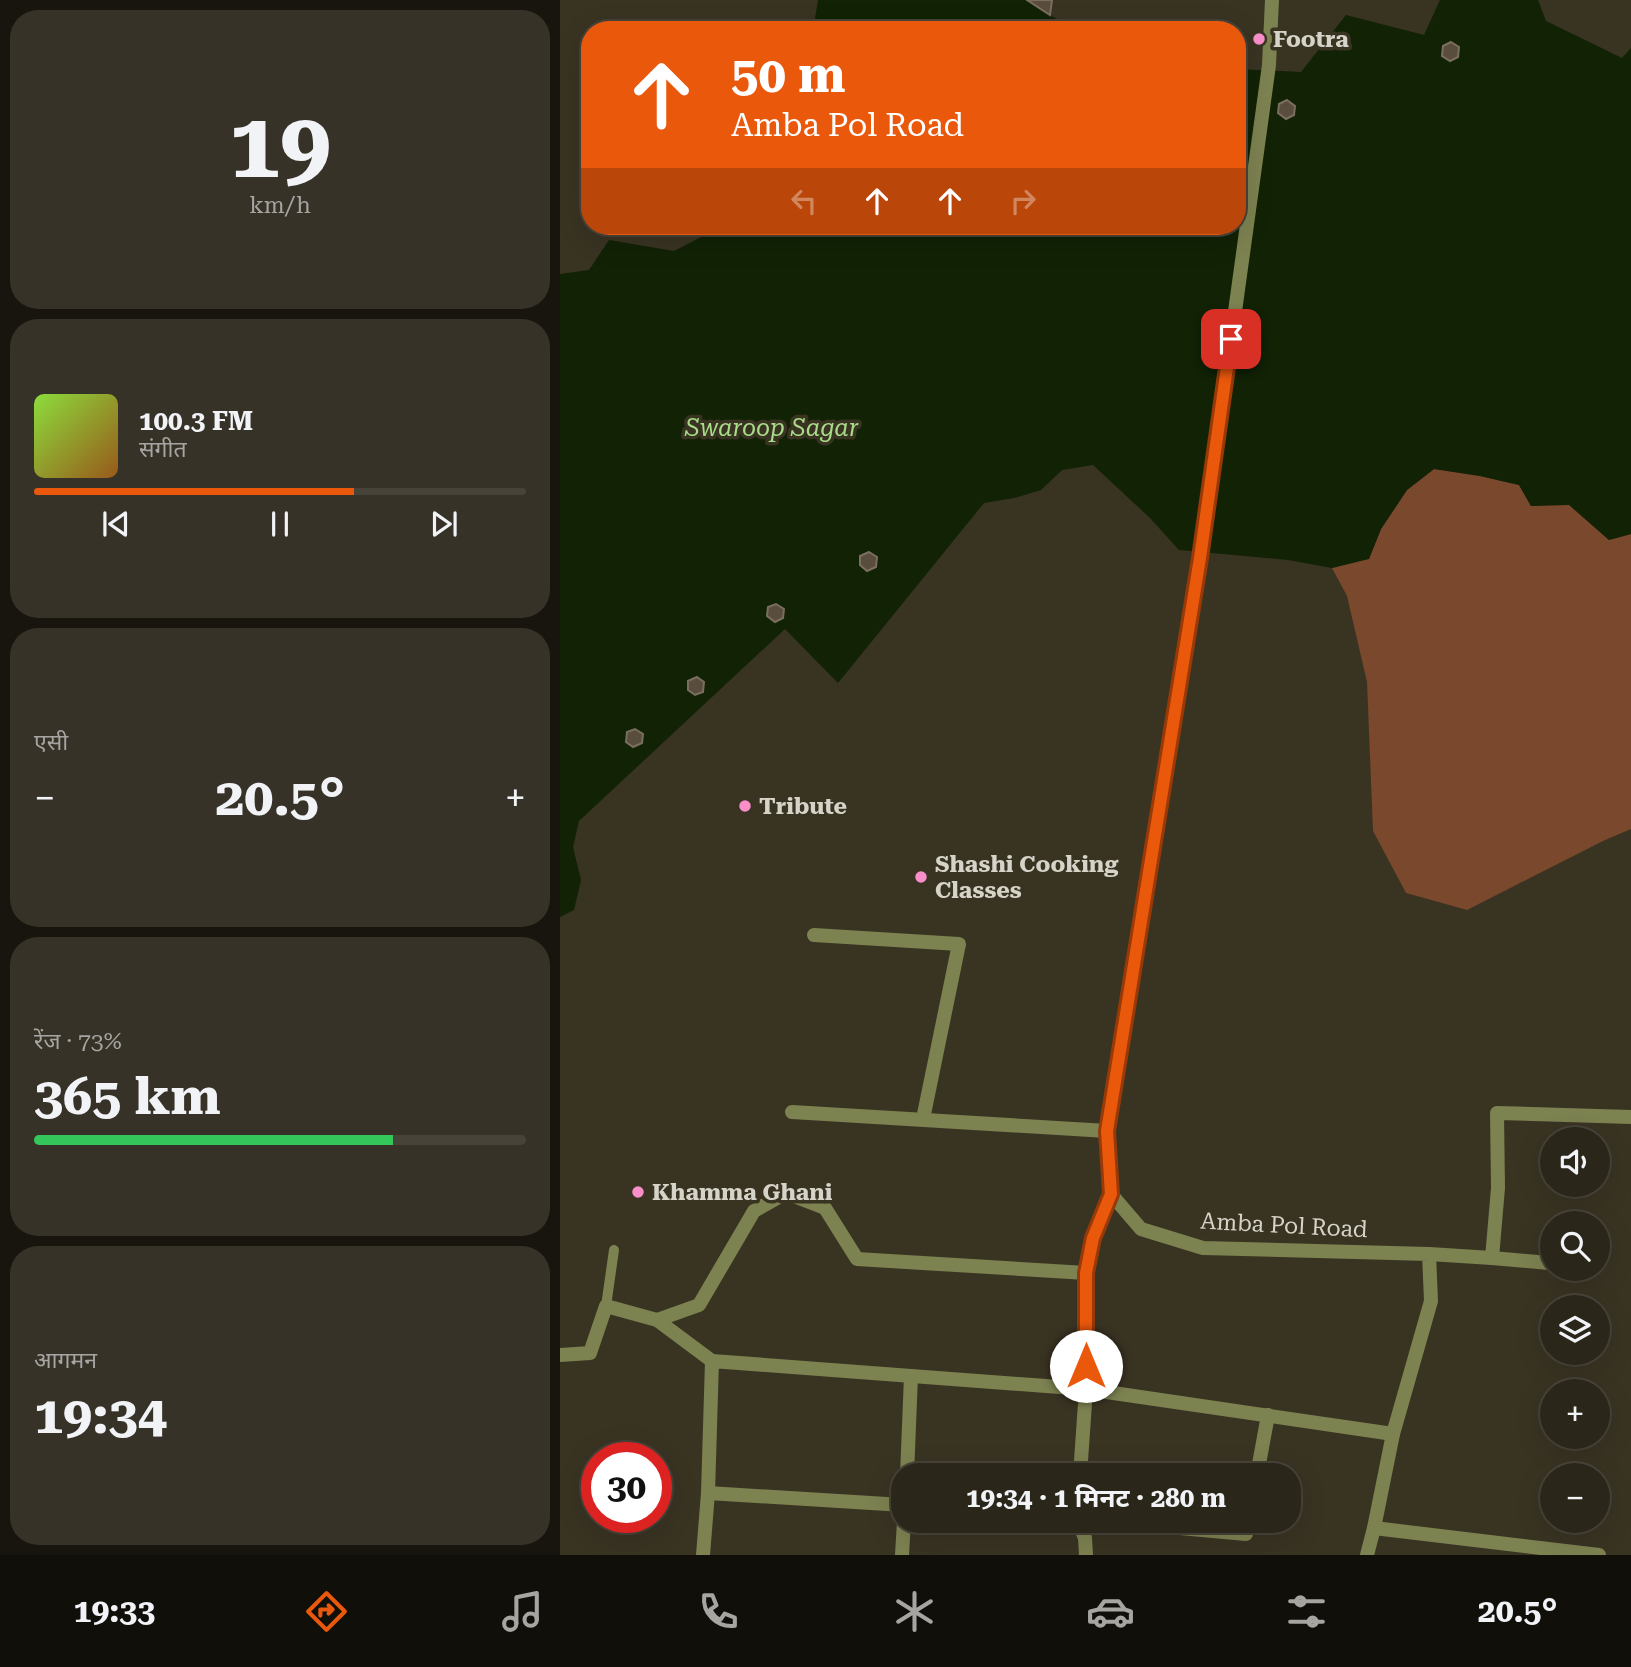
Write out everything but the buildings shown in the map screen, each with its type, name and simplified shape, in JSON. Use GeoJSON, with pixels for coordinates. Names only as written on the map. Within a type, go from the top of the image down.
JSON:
{"type":"FeatureCollection","features":[{"type":"Feature","properties":{"kind":"street"},"geometry":{"type":"LineString","coordinates":[[1246,229],[1269,65],[1272,0]]}},
{"type":"Feature","properties":{"kind":"street"},"geometry":{"type":"LineString","coordinates":[[1081,1463],[1086,1389],[1086,1273],[1093,1238],[1111,1194],[1107,1131],[1200,558],[1245,235]]}},
{"type":"Feature","properties":{"kind":"street"},"geometry":{"type":"LineString","coordinates":[[814,935],[959,944],[923,1119]]}},
{"type":"Feature","properties":{"kind":"street"},"geometry":{"type":"LineString","coordinates":[[792,1112],[1107,1131]]}},
{"type":"Feature","properties":{"kind":"street"},"geometry":{"type":"LineString","coordinates":[[1492,1258],[1498,1188],[1497,1113],[1631,1117]]}},
{"type":"Feature","properties":{"kind":"street"},"geometry":{"type":"LineString","coordinates":[[657,1320],[699,1305],[754,1212],[786,1193],[825,1208],[857,1259],[1086,1273]]}},
{"type":"Feature","properties":{"kind":"street","name":"Amba Pol Road"},"geometry":{"type":"LineString","coordinates":[[1111,1194],[1141,1229],[1203,1248],[1429,1254],[1540,1262]]}},
{"type":"Feature","properties":{"kind":"street"},"geometry":{"type":"LineString","coordinates":[[1367,1555],[1393,1434],[1431,1301],[1429,1254]]}},
{"type":"Feature","properties":{"kind":"street"},"geometry":{"type":"LineString","coordinates":[[560,1355],[590,1353],[606,1306],[657,1320],[712,1361],[1086,1389],[1393,1434]]}},
{"type":"Feature","properties":{"kind":"street"},"geometry":{"type":"LineString","coordinates":[[703,1555],[708,1493],[712,1361]]}},
{"type":"Feature","properties":{"kind":"street"},"geometry":{"type":"LineString","coordinates":[[907,1463],[911,1376]]}},
{"type":"Feature","properties":{"kind":"street"},"geometry":{"type":"LineString","coordinates":[[1259,1463],[1268,1415]]}},
{"type":"Feature","properties":{"kind":"street"},"geometry":{"type":"LineString","coordinates":[[708,1493],[891,1504]]}},
{"type":"Feature","properties":{"kind":"street"},"geometry":{"type":"LineString","coordinates":[[1374,1528],[1593,1555]]}},
{"type":"Feature","properties":{"kind":"street"},"geometry":{"type":"LineString","coordinates":[[902,1555],[903,1533]]}},
{"type":"Feature","properties":{"kind":"street"},"geometry":{"type":"LineString","coordinates":[[1084,1533],[1086,1555]]}},
{"type":"Feature","properties":{"kind":"lane"},"geometry":{"type":"LineString","coordinates":[[606,1306],[614,1250]]}},
{"type":"Feature","properties":{"kind":"shaded area"},"geometry":{"type":"Polygon","coordinates":[[[1434,469],[1519,485],[1531,506],[1569,504],[1609,540],[1631,534],[1631,829],[1467,910],[1406,893],[1373,831],[1367,682],[1347,596],[1332,568],[1369,558],[1381,529],[1407,490],[1434,469]]]}},
{"type":"Feature","properties":{"kind":"water"},"geometry":{"type":"Polygon","coordinates":[[[818,0],[1027,0],[1059,21],[814,21],[818,0]]]}},
{"type":"Feature","properties":{"kind":"water","name":"Swaroop Sagar"},"geometry":{"type":"Polygon","coordinates":[[[1440,0],[1538,0],[1546,21],[1622,58],[1631,48],[1631,534],[1609,540],[1569,505],[1531,506],[1519,485],[1434,469],[1407,490],[1381,529],[1369,559],[1332,568],[1288,560],[1179,550],[1150,518],[1093,465],[1062,470],[1041,490],[984,503],[838,683],[785,629],[579,821],[573,847],[581,880],[574,910],[560,917],[560,274],[589,270],[609,240],[674,251],[705,235],[1246,235],[1246,69],[1301,72],[1346,15],[1424,35],[1440,0]]]}},
{"type":"Feature","properties":{"kind":"place","name":"Footra"},"geometry":{"type":"Point","coordinates":[1259,39]}},
{"type":"Feature","properties":{"kind":"place","name":"Tribute"},"geometry":{"type":"Point","coordinates":[745,806]}},
{"type":"Feature","properties":{"kind":"place","name":"Shashi Cooking Classes"},"geometry":{"type":"Point","coordinates":[921,877]}},
{"type":"Feature","properties":{"kind":"place","name":"Khamma Ghani"},"geometry":{"type":"Point","coordinates":[638,1192]}},
{"type":"Feature","properties":{"kind":"route"},"geometry":{"type":"LineString","coordinates":[[1086,1366],[1086,1273],[1093,1238],[1111,1194],[1107,1131],[1200,558],[1231,339]]}}]}
